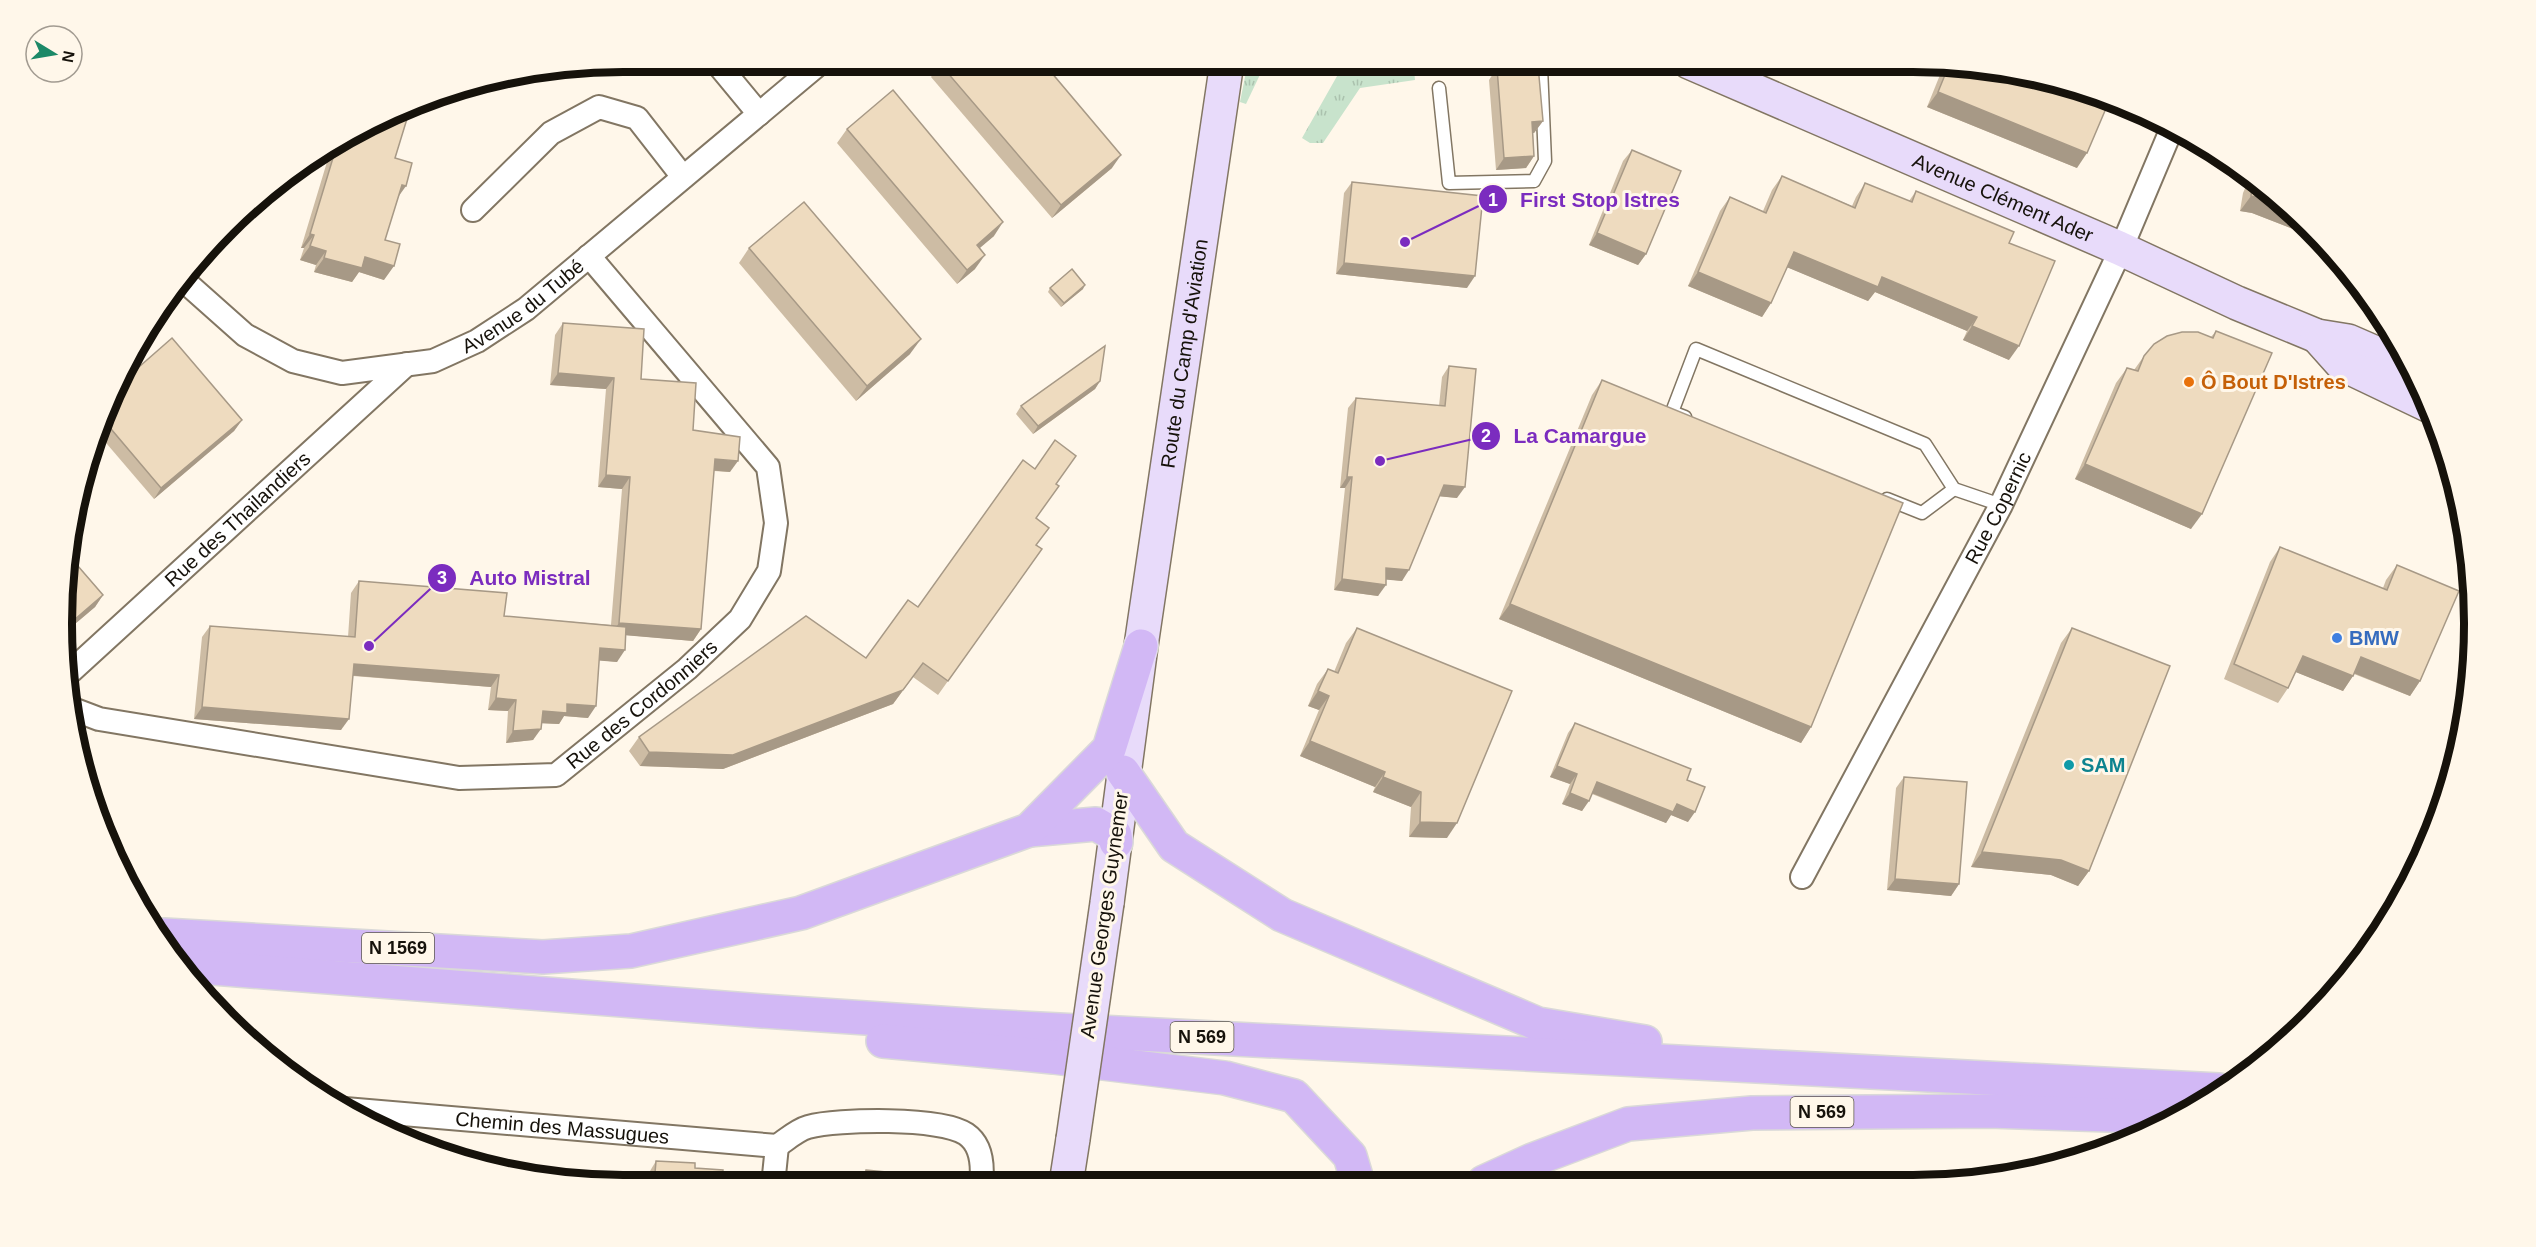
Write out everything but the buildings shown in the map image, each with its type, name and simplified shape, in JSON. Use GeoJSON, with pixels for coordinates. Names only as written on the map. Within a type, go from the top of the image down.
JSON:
{"type":"FeatureCollection","features":[{"type":"Feature","properties":{"kind":"main road"},"geometry":{"type":"LineString","coordinates":[[1029,830],[1109,749],[1141,646]]}},
{"type":"Feature","properties":{"kind":"main road","name":"N 569"},"geometry":{"type":"LineString","coordinates":[[1124,772],[1174,846],[1282,915],[1538,1024],[1714,1054],[1831,1070]]}},
{"type":"Feature","properties":{"kind":"main road"},"geometry":{"type":"LineString","coordinates":[[1029,830],[1096,824],[1115,835],[1116,842]]}},
{"type":"Feature","properties":{"kind":"main road","name":"N 1569"},"geometry":{"type":"LineString","coordinates":[[169,935],[543,957],[631,951],[801,913],[1029,830]]}},
{"type":"Feature","properties":{"kind":"main road","name":"N 569"},"geometry":{"type":"LineString","coordinates":[[192,966],[984,1026],[2207,1089]]}},
{"type":"Feature","properties":{"kind":"main road","name":"N 569"},"geometry":{"type":"LineString","coordinates":[[762,1011],[878,1041],[1053,1056],[1225,1078],[1294,1096],[1350,1156],[1356,1175]]}},
{"type":"Feature","properties":{"kind":"main road","name":"N 569"},"geometry":{"type":"LineString","coordinates":[[1499,1175],[1628,1124],[1752,1113],[1989,1111],[2159,1117]]}},
{"type":"Feature","properties":{"kind":"street"},"geometry":{"type":"LineString","coordinates":[[724,72],[759,114]]}},
{"type":"Feature","properties":{"kind":"street","name":"Avenue du Tubé"},"geometry":{"type":"LineString","coordinates":[[189,285],[245,335],[293,362],[342,373],[433,360],[477,341],[526,309],[809,72]]}},
{"type":"Feature","properties":{"kind":"street","name":"Route du Camp d'Aviation"},"geometry":{"type":"LineString","coordinates":[[1141,646],[1226,72]]}},
{"type":"Feature","properties":{"kind":"street","name":"Avenue Clément Ader"},"geometry":{"type":"LineString","coordinates":[[1712,72],[2121,249],[2237,303],[2317,336],[2348,340],[2398,362]]}},
{"type":"Feature","properties":{"kind":"street"},"geometry":{"type":"LineString","coordinates":[[473,210],[551,133],[599,107],[637,118],[683,177]]}},
{"type":"Feature","properties":{"kind":"street","name":"Rue Copernic"},"geometry":{"type":"LineString","coordinates":[[1802,877],[2001,505],[2121,249],[2169,136]]}},
{"type":"Feature","properties":{"kind":"street","name":"Rue des Cordonniers"},"geometry":{"type":"LineString","coordinates":[[80,712],[99,719],[459,778],[556,775],[687,669],[740,619],[769,571],[776,523],[768,467],[589,256]]}},
{"type":"Feature","properties":{"kind":"street","name":"Avenue Clément Ader"},"geometry":{"type":"LineString","coordinates":[[2317,336],[2342,364],[2416,399]]}},
{"type":"Feature","properties":{"kind":"street","name":"Rue des Thailandiers"},"geometry":{"type":"LineString","coordinates":[[74,669],[407,364]]}},
{"type":"Feature","properties":{"kind":"street","name":"Avenue Georges Guynemer"},"geometry":{"type":"LineString","coordinates":[[1067,1175],[1116,842],[1141,646]]}},
{"type":"Feature","properties":{"kind":"street","name":"Chemin des Massugues"},"geometry":{"type":"LineString","coordinates":[[367,1111],[777,1146]]}},
{"type":"Feature","properties":{"kind":"street"},"geometry":{"type":"LineString","coordinates":[[774,1175],[777,1146],[806,1127],[852,1121],[930,1124],[952,1128],[968,1135],[979,1150],[982,1175]]}},
{"type":"Feature","properties":{"kind":"lane"},"geometry":{"type":"LineString","coordinates":[[1439,88],[1449,183],[1534,181],[1545,161],[1541,72]]}},
{"type":"Feature","properties":{"kind":"lane"},"geometry":{"type":"LineString","coordinates":[[1694,420],[1672,412],[1696,349],[1925,444],[1954,489],[2001,505]]}},
{"type":"Feature","properties":{"kind":"lane"},"geometry":{"type":"LineString","coordinates":[[1879,495],[1922,513],[1954,489]]}},
{"type":"Feature","properties":{"kind":"green space"},"geometry":{"type":"Polygon","coordinates":[[[1246,72],[1261,72],[1246,104],[1240,102],[1246,72]]]}},
{"type":"Feature","properties":{"kind":"green space"},"geometry":{"type":"Polygon","coordinates":[[[1339,72],[1414,72],[1415,80],[1360,88],[1323,143],[1310,143],[1302,138],[1339,72]]]}},
{"type":"Feature","properties":{"kind":"place","name":"First Stop Istres"},"geometry":{"type":"Point","coordinates":[1405,242]}},
{"type":"Feature","properties":{"kind":"place","name":"Ô Bout D'Istres"},"geometry":{"type":"Point","coordinates":[2189,382]}},
{"type":"Feature","properties":{"kind":"place","name":"La Camargue"},"geometry":{"type":"Point","coordinates":[1380,461]}},
{"type":"Feature","properties":{"kind":"place","name":"BMW"},"geometry":{"type":"Point","coordinates":[2337,638]}},
{"type":"Feature","properties":{"kind":"place","name":"Auto Mistral"},"geometry":{"type":"Point","coordinates":[369,646]}},
{"type":"Feature","properties":{"kind":"place","name":"SAM"},"geometry":{"type":"Point","coordinates":[2069,765]}}]}
